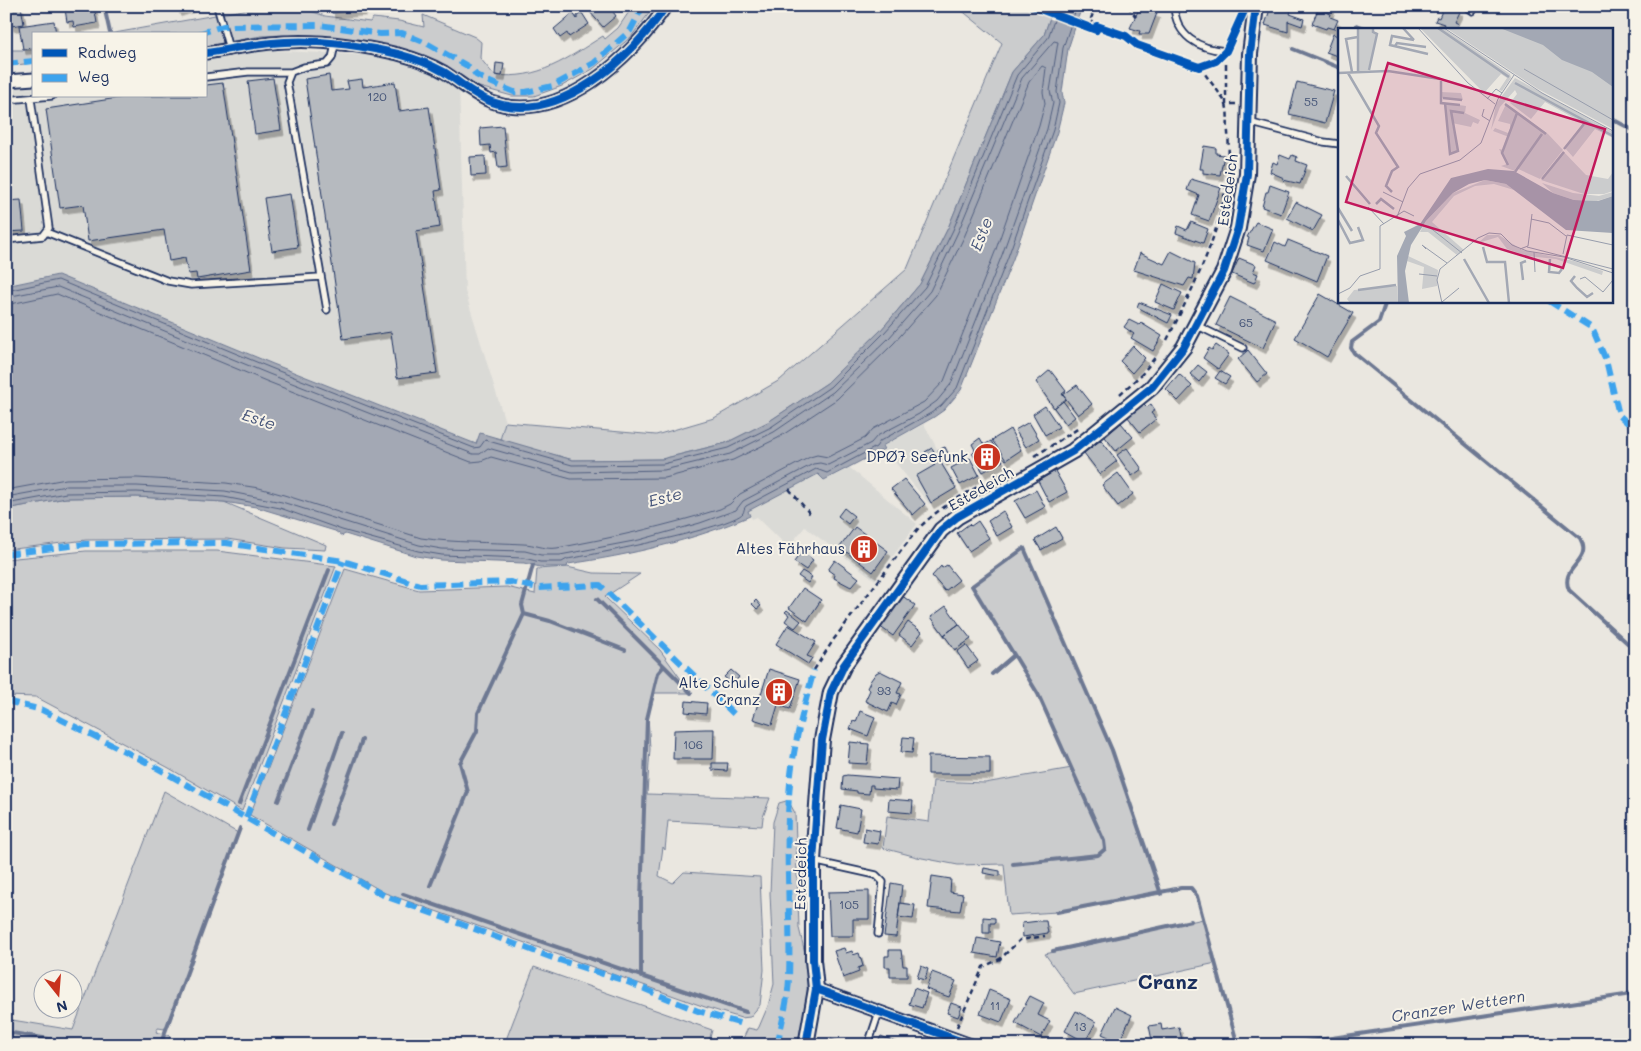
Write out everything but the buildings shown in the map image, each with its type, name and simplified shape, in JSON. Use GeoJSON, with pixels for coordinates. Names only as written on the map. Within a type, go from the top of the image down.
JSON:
{"type":"FeatureCollection","features":[{"type":"Feature","properties":{"kind":"street"},"geometry":{"type":"LineString","coordinates":[[208,53],[286,42],[335,45],[409,58],[443,71],[468,90],[491,102],[502,105],[530,106],[569,94],[609,70],[625,57],[649,31],[666,6]]}},
{"type":"Feature","properties":{"kind":"street","name":"Estedeich"},"geometry":{"type":"LineString","coordinates":[[806,1045],[816,989],[813,960],[813,861],[822,740],[831,692],[844,665],[941,530],[957,517],[1073,451],[1152,387],[1184,347],[1224,271],[1238,228],[1247,174],[1250,54],[1256,6]]}},
{"type":"Feature","properties":{"kind":"street"},"geometry":{"type":"LineString","coordinates":[[6,81],[32,79]]}},
{"type":"Feature","properties":{"kind":"street"},"geometry":{"type":"LineString","coordinates":[[816,989],[971,1045]]}},
{"type":"Feature","properties":{"kind":"lane"},"geometry":{"type":"LineString","coordinates":[[217,6],[229,49]]}},
{"type":"Feature","properties":{"kind":"lane"},"geometry":{"type":"LineString","coordinates":[[1174,6],[1177,20],[1190,40],[1203,47],[1226,51]]}},
{"type":"Feature","properties":{"kind":"lane"},"geometry":{"type":"LineString","coordinates":[[1137,44],[1199,67],[1216,61],[1226,51],[1244,10],[1248,6]]}},
{"type":"Feature","properties":{"kind":"lane"},"geometry":{"type":"LineString","coordinates":[[1466,6],[1473,11]]}},
{"type":"Feature","properties":{"kind":"lane"},"geometry":{"type":"LineString","coordinates":[[208,77],[248,72],[291,72],[304,67],[327,64],[332,58],[335,45]]}},
{"type":"Feature","properties":{"kind":"lane"},"geometry":{"type":"LineString","coordinates":[[291,72],[287,82],[327,310]]}},
{"type":"Feature","properties":{"kind":"lane"},"geometry":{"type":"LineString","coordinates":[[6,100],[38,98]]}},
{"type":"Feature","properties":{"kind":"lane"},"geometry":{"type":"LineString","coordinates":[[6,240],[43,236],[49,228],[31,99]]}},
{"type":"Feature","properties":{"kind":"lane"},"geometry":{"type":"LineString","coordinates":[[1248,122],[1324,142],[1338,144]]}},
{"type":"Feature","properties":{"kind":"lane"},"geometry":{"type":"LineString","coordinates":[[46,232],[168,281],[191,285],[321,277]]}},
{"type":"Feature","properties":{"kind":"lane"},"geometry":{"type":"LineString","coordinates":[[1196,325],[1243,348]]}},
{"type":"Feature","properties":{"kind":"lane"},"geometry":{"type":"LineString","coordinates":[[813,861],[876,875],[883,882],[878,934]]}},
{"type":"Feature","properties":{"kind":"lane"},"geometry":{"type":"LineString","coordinates":[[868,1045],[879,1012]]}},
{"type":"Feature","properties":{"kind":"path"},"geometry":{"type":"LineString","coordinates":[[1032,6],[1096,30],[1097,26],[1126,36]]}},
{"type":"Feature","properties":{"kind":"path"},"geometry":{"type":"LineString","coordinates":[[1096,6],[1090,20],[1126,34],[1137,44]]}},
{"type":"Feature","properties":{"kind":"path"},"geometry":{"type":"LineString","coordinates":[[1128,6],[1136,18]]}},
{"type":"Feature","properties":{"kind":"path"},"geometry":{"type":"LineString","coordinates":[[1167,340],[1205,263],[1218,227],[1228,172],[1229,150],[1226,104],[1199,67]]}},
{"type":"Feature","properties":{"kind":"path"},"geometry":{"type":"LineString","coordinates":[[1226,104],[1241,104]]}},
{"type":"Feature","properties":{"kind":"path"},"geometry":{"type":"LineString","coordinates":[[789,489],[811,515]]}},
{"type":"Feature","properties":{"kind":"path"},"geometry":{"type":"LineString","coordinates":[[952,1037],[983,967],[1000,959],[1020,940],[1046,936]]}},
{"type":"Feature","properties":{"kind":"shaded area"},"geometry":{"type":"Polygon","coordinates":[[[633,6],[651,6],[653,8],[631,37],[593,69],[562,86],[534,96],[512,96],[472,85],[437,61],[413,52],[377,44],[283,35],[261,36],[208,46],[208,32],[120,32],[249,9],[276,7],[308,10],[325,16],[370,22],[373,18],[399,21],[424,27],[423,15],[475,37],[481,42],[480,58],[494,75],[510,76],[539,71],[552,66],[603,36],[605,39],[618,28],[633,6]]]}},
{"type":"Feature","properties":{"kind":"shaded area"},"geometry":{"type":"Polygon","coordinates":[[[954,6],[1054,6],[1044,35],[1012,72],[948,228],[920,284],[881,330],[827,383],[768,422],[726,443],[662,459],[573,460],[500,440],[505,422],[656,435],[714,418],[780,380],[907,269],[1002,43],[954,6]]]}},
{"type":"Feature","properties":{"kind":"shaded area"},"geometry":{"type":"Polygon","coordinates":[[[6,50],[32,50],[32,63],[6,66],[6,50]]]}},
{"type":"Feature","properties":{"kind":"shaded area"},"geometry":{"type":"Polygon","coordinates":[[[264,50],[382,56],[459,83],[465,291],[505,422],[500,440],[480,433],[476,444],[273,364],[58,275],[6,286],[6,88],[32,87],[32,98],[208,98],[208,59],[264,50]]]}},
{"type":"Feature","properties":{"kind":"shaded area"},"geometry":{"type":"Polygon","coordinates":[[[924,424],[957,487],[929,504],[882,446],[924,424]]]}},
{"type":"Feature","properties":{"kind":"shaded area"},"geometry":{"type":"Polygon","coordinates":[[[849,467],[917,524],[875,580],[805,527],[788,547],[757,517],[752,519],[747,511],[819,473],[824,480],[849,467]]]}},
{"type":"Feature","properties":{"kind":"shaded area"},"geometry":{"type":"Polygon","coordinates":[[[137,497],[224,502],[326,545],[325,550],[285,548],[227,539],[86,540],[6,550],[6,509],[66,498],[137,497]]]}},
{"type":"Feature","properties":{"kind":"shaded area"},"geometry":{"type":"Polygon","coordinates":[[[1024,548],[1112,750],[1161,894],[1057,912],[1009,915],[1004,864],[958,865],[883,848],[887,816],[929,822],[933,781],[985,783],[1072,768],[1038,694],[972,586],[1024,548]]]}},
{"type":"Feature","properties":{"kind":"shaded area"},"geometry":{"type":"Polygon","coordinates":[[[86,551],[217,551],[336,566],[242,811],[169,768],[36,697],[6,696],[6,559],[86,551]]]}},
{"type":"Feature","properties":{"kind":"shaded area"},"geometry":{"type":"Polygon","coordinates":[[[567,567],[594,573],[640,574],[605,597],[660,650],[691,693],[655,693],[648,716],[650,749],[647,794],[770,798],[763,817],[762,826],[668,821],[665,850],[663,847],[659,876],[673,883],[684,872],[760,877],[764,970],[760,1005],[750,1017],[741,1018],[705,1007],[385,893],[250,815],[345,569],[419,590],[507,587],[535,594],[537,569],[567,567]]]}},
{"type":"Feature","properties":{"kind":"shaded area"},"geometry":{"type":"Polygon","coordinates":[[[164,791],[238,833],[165,1029],[158,1028],[156,1032],[170,1036],[167,1045],[6,1045],[6,1019],[73,1030],[78,1018],[82,1018],[82,1006],[164,791]]]}},
{"type":"Feature","properties":{"kind":"shaded area"},"geometry":{"type":"Polygon","coordinates":[[[789,802],[795,813],[799,928],[808,966],[803,1028],[798,1045],[740,1045],[748,1028],[757,1030],[759,1027],[768,1006],[774,984],[770,893],[773,822],[779,803],[789,802]]]}},
{"type":"Feature","properties":{"kind":"shaded area"},"geometry":{"type":"Polygon","coordinates":[[[1203,919],[1216,963],[1074,994],[1045,954],[1203,919]]]}},
{"type":"Feature","properties":{"kind":"shaded area"},"geometry":{"type":"Polygon","coordinates":[[[534,967],[712,1030],[708,1045],[504,1045],[534,967]]]}},
{"type":"Feature","properties":{"kind":"water","name":"Este"},"geometry":{"type":"Polygon","coordinates":[[[1054,6],[1082,6],[1068,49],[1062,92],[1064,103],[1057,132],[1013,259],[961,390],[944,410],[882,446],[884,449],[824,480],[818,474],[748,511],[750,516],[706,533],[660,546],[568,564],[567,567],[540,567],[524,563],[441,560],[416,556],[345,534],[342,536],[335,531],[256,507],[224,502],[137,497],[66,498],[6,509],[6,286],[58,275],[273,364],[476,444],[480,433],[573,460],[662,459],[726,443],[768,422],[827,383],[881,330],[920,284],[948,228],[1012,72],[1044,35],[1054,6]]]}},
{"type":"Feature","properties":{"kind":"waterway"},"geometry":{"type":"LineString","coordinates":[[104,6],[110,32]]}},
{"type":"Feature","properties":{"kind":"waterway"},"geometry":{"type":"LineString","coordinates":[[1357,25],[1364,28]]}},
{"type":"Feature","properties":{"kind":"waterway"},"geometry":{"type":"LineString","coordinates":[[1293,49],[1338,67]]}},
{"type":"Feature","properties":{"kind":"waterway"},"geometry":{"type":"LineString","coordinates":[[1614,120],[1635,131]]}},
{"type":"Feature","properties":{"kind":"waterway"},"geometry":{"type":"LineString","coordinates":[[1386,302],[1379,322],[1352,342],[1351,348],[1354,353],[1580,538],[1583,553],[1568,575],[1569,590],[1635,650]]}},
{"type":"Feature","properties":{"kind":"waterway"},"geometry":{"type":"LineString","coordinates":[[1013,864],[1098,855],[1105,849],[1104,841],[1038,694],[972,586],[1024,548],[1112,750],[1161,894]]}},
{"type":"Feature","properties":{"kind":"waterway"},"geometry":{"type":"LineString","coordinates":[[430,886],[468,792],[460,763],[477,731],[478,713],[524,614],[522,605],[533,565]]}},
{"type":"Feature","properties":{"kind":"waterway"},"geometry":{"type":"LineString","coordinates":[[239,804],[329,570]]}},
{"type":"Feature","properties":{"kind":"waterway"},"geometry":{"type":"LineString","coordinates":[[597,599],[664,666],[658,673],[647,719],[641,900],[641,977]]}},
{"type":"Feature","properties":{"kind":"waterway"},"geometry":{"type":"LineString","coordinates":[[524,614],[550,621],[625,650]]}},
{"type":"Feature","properties":{"kind":"waterway"},"geometry":{"type":"LineString","coordinates":[[992,674],[1014,655]]}},
{"type":"Feature","properties":{"kind":"waterway"},"geometry":{"type":"LineString","coordinates":[[664,666],[691,693]]}},
{"type":"Feature","properties":{"kind":"waterway"},"geometry":{"type":"LineString","coordinates":[[278,801],[312,711]]}},
{"type":"Feature","properties":{"kind":"waterway"},"geometry":{"type":"LineString","coordinates":[[308,830],[342,733]]}},
{"type":"Feature","properties":{"kind":"waterway"},"geometry":{"type":"LineString","coordinates":[[331,824],[362,740]]}},
{"type":"Feature","properties":{"kind":"waterway"},"geometry":{"type":"LineString","coordinates":[[161,1043],[240,828]]}},
{"type":"Feature","properties":{"kind":"waterway","name":"Cranzer Wettern"},"geometry":{"type":"LineString","coordinates":[[1057,912],[1181,888],[1191,888],[1197,896],[1236,1039]]}},
{"type":"Feature","properties":{"kind":"waterway"},"geometry":{"type":"LineString","coordinates":[[403,894],[746,1012]]}},
{"type":"Feature","properties":{"kind":"waterway"},"geometry":{"type":"LineString","coordinates":[[1053,951],[1191,921]]}},
{"type":"Feature","properties":{"kind":"waterway","name":"Cranzer Wettern"},"geometry":{"type":"LineString","coordinates":[[1284,1045],[1635,992]]}},
{"type":"Feature","properties":{"kind":"waterway"},"geometry":{"type":"LineString","coordinates":[[6,1032],[86,1045]]}},
{"type":"Feature","properties":{"kind":"marked path"},"geometry":{"type":"LineString","coordinates":[[204,32],[223,26],[320,25],[380,34],[402,33],[426,43],[471,68],[476,75],[490,82],[514,92],[526,92],[553,86],[594,63],[630,31],[643,6]]}},
{"type":"Feature","properties":{"kind":"marked path"},"geometry":{"type":"LineString","coordinates":[[6,64],[32,61]]}},
{"type":"Feature","properties":{"kind":"marked path"},"geometry":{"type":"LineString","coordinates":[[1551,302],[1592,328],[1606,360],[1619,415],[1635,430]]}},
{"type":"Feature","properties":{"kind":"marked path"},"geometry":{"type":"LineString","coordinates":[[6,554],[86,544],[226,543],[343,561],[420,585],[510,582],[538,588],[600,585],[735,715]]}},
{"type":"Feature","properties":{"kind":"marked path"},"geometry":{"type":"LineString","coordinates":[[246,818],[343,561]]}},
{"type":"Feature","properties":{"kind":"marked path"},"geometry":{"type":"LineString","coordinates":[[777,1045],[789,978],[788,819],[790,779],[798,732],[814,670]]}},
{"type":"Feature","properties":{"kind":"marked path"},"geometry":{"type":"LineString","coordinates":[[6,701],[42,710],[148,763],[385,896],[550,957],[625,981],[698,1011],[742,1024]]}},
{"type":"Feature","properties":{"kind":"cycle path"},"geometry":{"type":"LineString","coordinates":[[208,53],[285,42],[313,42],[356,46],[415,59],[444,72],[485,99],[517,107],[543,104],[568,96],[591,82],[614,65],[634,46],[652,26],[666,6]]}},
{"type":"Feature","properties":{"kind":"cycle path"},"geometry":{"type":"LineString","coordinates":[[1032,6],[1096,30],[1097,26],[1126,36],[1137,45],[1199,67],[1216,61],[1226,51],[1248,6]]}},
{"type":"Feature","properties":{"kind":"cycle path"},"geometry":{"type":"LineString","coordinates":[[806,1045],[816,989],[813,960],[813,861],[822,740],[831,692],[844,665],[941,530],[957,517],[1073,451],[1152,387],[1184,347],[1224,271],[1238,228],[1247,174],[1250,54],[1256,6]]}},
{"type":"Feature","properties":{"kind":"cycle path"},"geometry":{"type":"LineString","coordinates":[[816,989],[971,1045]]}},
{"type":"Feature","properties":{"kind":"place","name":"DPØ7 Seefunk"},"geometry":{"type":"Point","coordinates":[987,457]}},
{"type":"Feature","properties":{"kind":"place","name":"Altes Fährhaus"},"geometry":{"type":"Point","coordinates":[864,549]}},
{"type":"Feature","properties":{"kind":"place","name":"Alte Schule Cranz"},"geometry":{"type":"Point","coordinates":[779,692]}},
{"type":"Feature","properties":{"kind":"district","name":"Cranz"},"geometry":{"type":"Point","coordinates":[1168,982]}}]}
